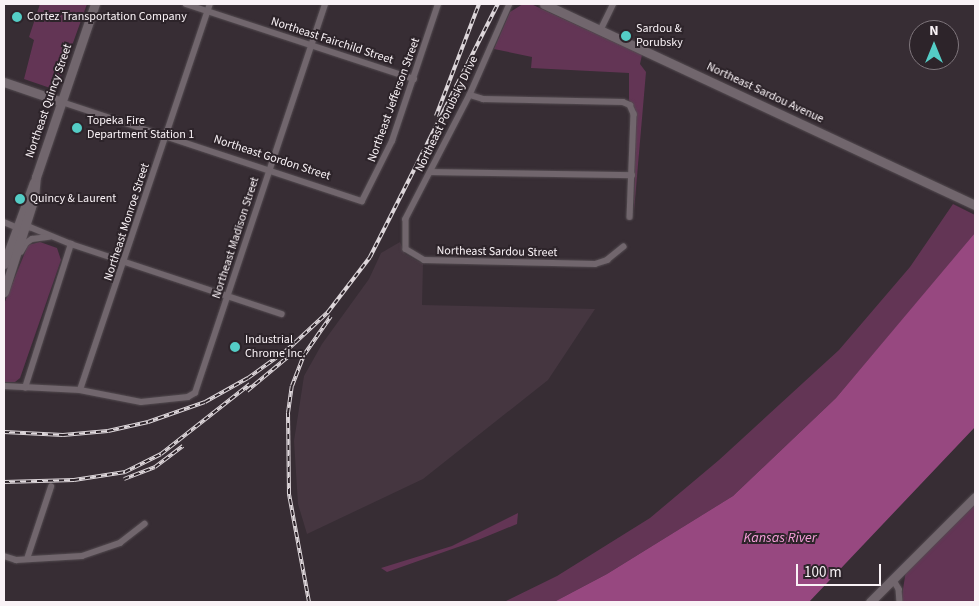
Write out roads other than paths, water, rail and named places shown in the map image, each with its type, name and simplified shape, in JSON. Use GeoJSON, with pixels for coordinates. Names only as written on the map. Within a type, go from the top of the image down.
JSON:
{"type":"FeatureCollection","features":[{"type":"Feature","properties":{"kind":"main road","name":"Northeast Quincy Street"},"geometry":{"type":"LineString","coordinates":[[4,264],[95,4]]}},
{"type":"Feature","properties":{"kind":"main road","name":"Northeast Sardou Avenue"},"geometry":{"type":"LineString","coordinates":[[544,4],[975,205]]}},
{"type":"Feature","properties":{"kind":"main road","name":"Northeast Gordon Street"},"geometry":{"type":"LineString","coordinates":[[4,82],[62,102]]}},
{"type":"Feature","properties":{"kind":"main road","name":"Northeast Quincy Street"},"geometry":{"type":"LineString","coordinates":[[5,286],[26,222],[36,177]]}},
{"type":"Feature","properties":{"kind":"main road"},"geometry":{"type":"LineString","coordinates":[[870,602],[975,497]]}},
{"type":"Feature","properties":{"kind":"street","name":"Northeast Fairchild Street"},"geometry":{"type":"LineString","coordinates":[[186,4],[414,79]]}},
{"type":"Feature","properties":{"kind":"street","name":"Northeast Monroe Street"},"geometry":{"type":"LineString","coordinates":[[80,390],[125,262],[210,4]]}},
{"type":"Feature","properties":{"kind":"street","name":"Northeast Madison Street"},"geometry":{"type":"LineString","coordinates":[[80,390],[141,402],[188,397],[195,393],[325,4]]}},
{"type":"Feature","properties":{"kind":"street","name":"Northeast Jefferson Street"},"geometry":{"type":"LineString","coordinates":[[362,201],[389,149],[438,4]]}},
{"type":"Feature","properties":{"kind":"street","name":"Northeast Porubsky Drive"},"geometry":{"type":"LineString","coordinates":[[404,234],[406,219],[470,95],[510,4]]}},
{"type":"Feature","properties":{"kind":"street"},"geometry":{"type":"LineString","coordinates":[[601,29],[613,4]]}},
{"type":"Feature","properties":{"kind":"street"},"geometry":{"type":"LineString","coordinates":[[470,95],[483,99],[624,102],[632,108],[630,217]]}},
{"type":"Feature","properties":{"kind":"street","name":"Northeast Gordon Street"},"geometry":{"type":"LineString","coordinates":[[62,102],[362,201]]}},
{"type":"Feature","properties":{"kind":"street"},"geometry":{"type":"LineString","coordinates":[[430,172],[632,175]]}},
{"type":"Feature","properties":{"kind":"street"},"geometry":{"type":"LineString","coordinates":[[4,222],[16,227]]}},
{"type":"Feature","properties":{"kind":"street"},"geometry":{"type":"LineString","coordinates":[[26,222],[49,237],[282,314]]}},
{"type":"Feature","properties":{"kind":"street","name":"Northeast Sardou Street"},"geometry":{"type":"LineString","coordinates":[[404,234],[408,254],[424,260],[595,264],[607,260],[623,247]]}},
{"type":"Feature","properties":{"kind":"street"},"geometry":{"type":"LineString","coordinates":[[5,286],[26,243],[49,237]]}},
{"type":"Feature","properties":{"kind":"street"},"geometry":{"type":"LineString","coordinates":[[25,388],[71,244]]}},
{"type":"Feature","properties":{"kind":"street"},"geometry":{"type":"LineString","coordinates":[[4,386],[80,390]]}},
{"type":"Feature","properties":{"kind":"street"},"geometry":{"type":"LineString","coordinates":[[27,559],[51,487]]}},
{"type":"Feature","properties":{"kind":"street"},"geometry":{"type":"LineString","coordinates":[[4,556],[16,560],[68,558],[96,552],[133,535],[144,524]]}},
{"type":"Feature","properties":{"kind":"street"},"geometry":{"type":"LineString","coordinates":[[893,579],[899,589],[900,602]]}},
{"type":"Feature","properties":{"kind":"water","name":"Kansas River"},"geometry":{"type":"Polygon","coordinates":[[[975,233],[975,427],[809,602],[554,602],[607,574],[733,496],[836,398],[975,233]]]}},
{"type":"Feature","properties":{"kind":"railway"},"geometry":{"type":"LineString","coordinates":[[436,116],[479,4]]}},
{"type":"Feature","properties":{"kind":"railway"},"geometry":{"type":"LineString","coordinates":[[4,432],[63,435],[108,431],[148,422],[205,402],[248,378],[287,350],[328,312],[370,257],[498,4]]}},
{"type":"Feature","properties":{"kind":"railway"},"geometry":{"type":"LineString","coordinates":[[309,602],[289,494],[288,413],[292,386],[304,355],[331,316]]}},
{"type":"Feature","properties":{"kind":"railway"},"geometry":{"type":"LineString","coordinates":[[247,391],[289,356]]}},
{"type":"Feature","properties":{"kind":"railway"},"geometry":{"type":"LineString","coordinates":[[4,482],[74,480],[125,472],[161,454],[250,384]]}},
{"type":"Feature","properties":{"kind":"railway"},"geometry":{"type":"LineString","coordinates":[[124,479],[155,467],[183,446]]}},
{"type":"Feature","properties":{"kind":"place","name":"Cortez Transportation Company"},"geometry":{"type":"Point","coordinates":[17,17]}},
{"type":"Feature","properties":{"kind":"place","name":"Sardou & Porubsky"},"geometry":{"type":"Point","coordinates":[626,36]}},
{"type":"Feature","properties":{"kind":"place","name":"Topeka Fire Department Station 1"},"geometry":{"type":"Point","coordinates":[77,128]}},
{"type":"Feature","properties":{"kind":"place","name":"Quincy & Laurent"},"geometry":{"type":"Point","coordinates":[20,199]}},
{"type":"Feature","properties":{"kind":"place","name":"Industrial Chrome Inc."},"geometry":{"type":"Point","coordinates":[235,347]}}]}
